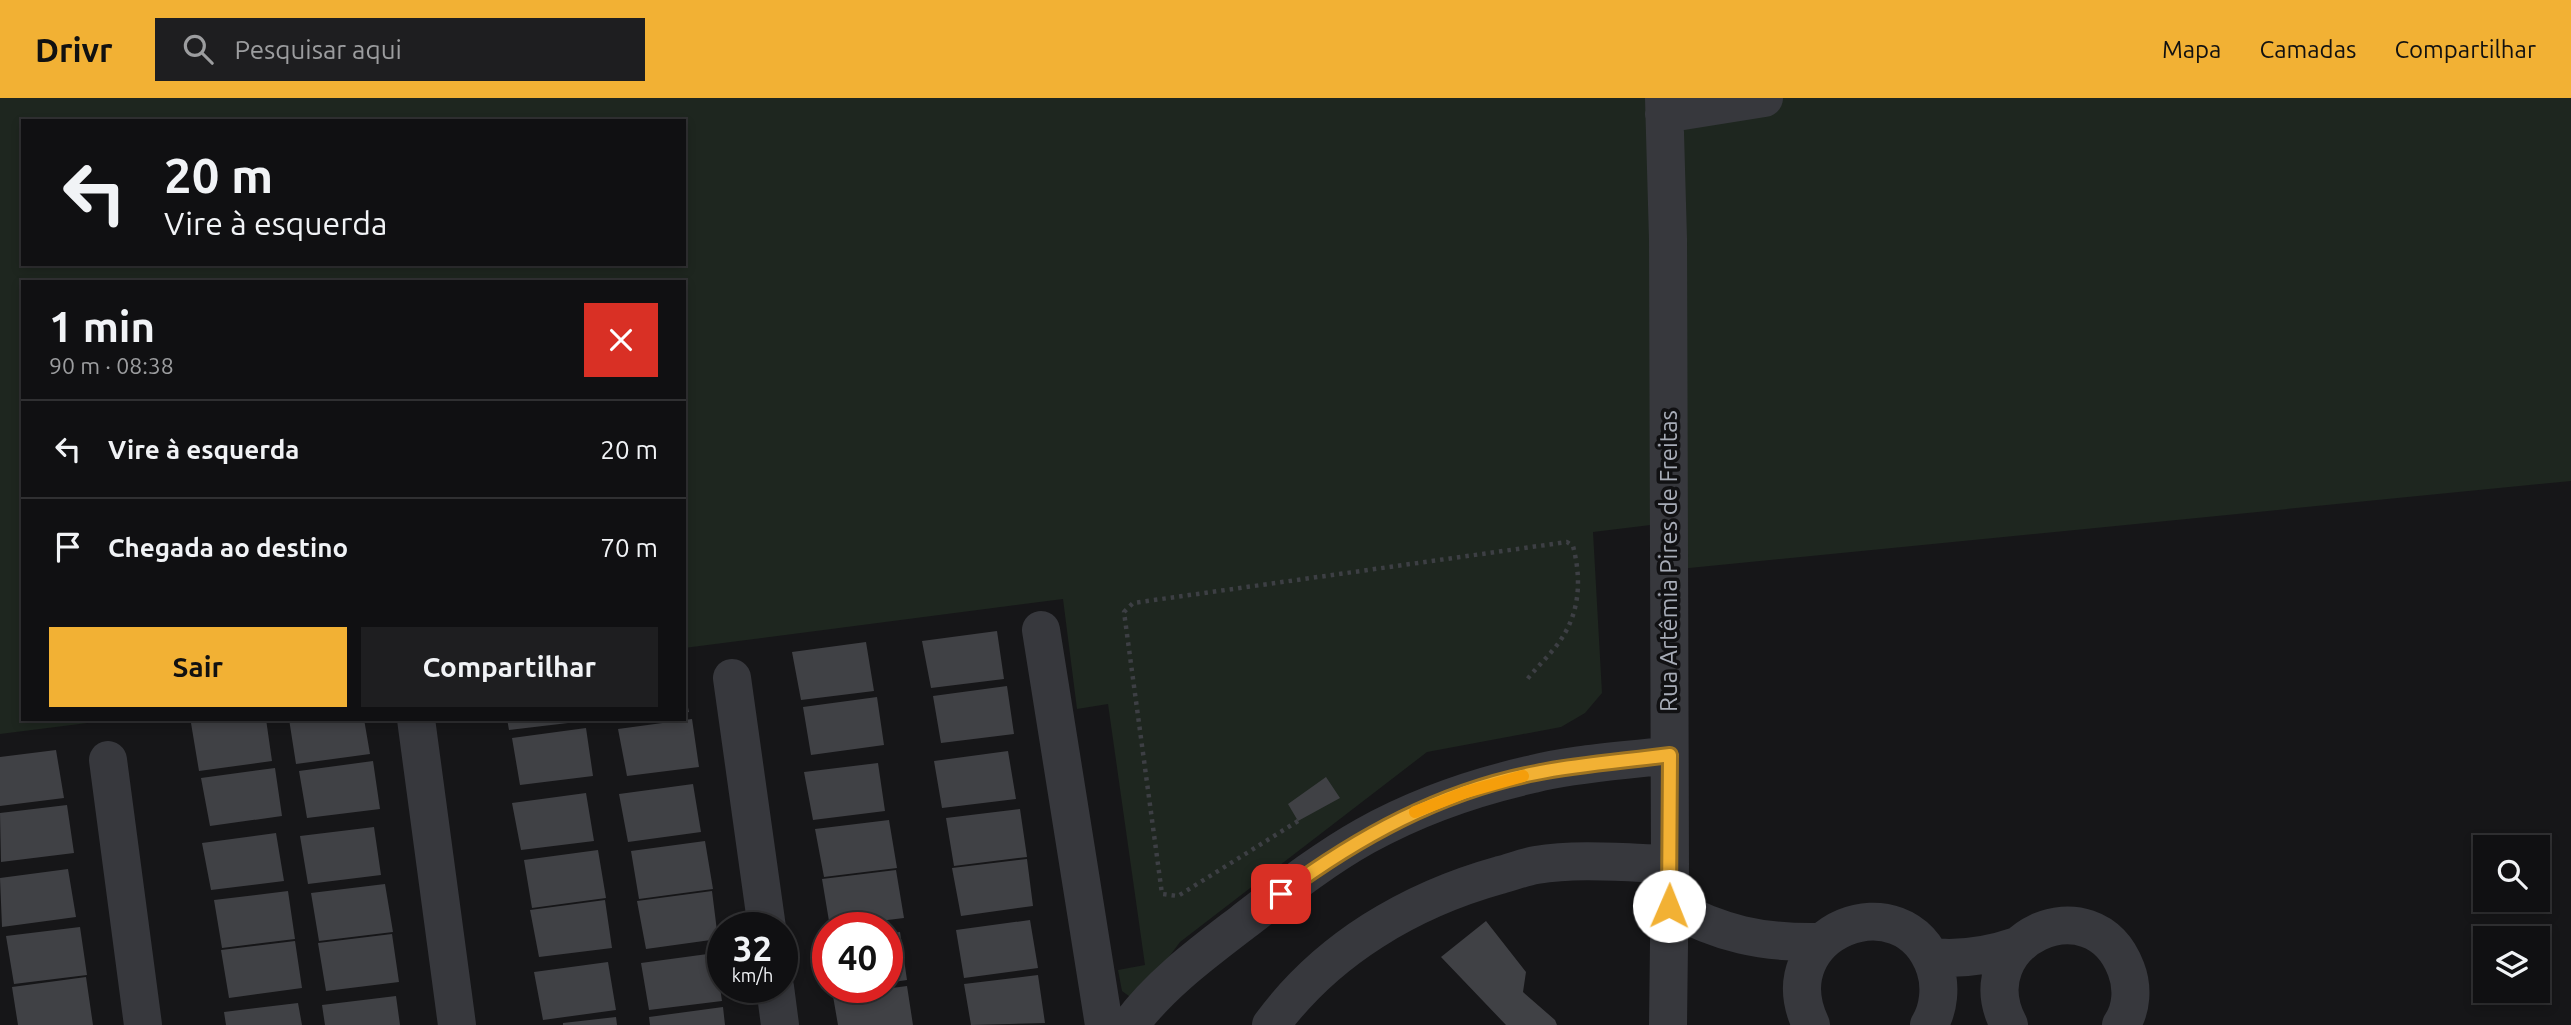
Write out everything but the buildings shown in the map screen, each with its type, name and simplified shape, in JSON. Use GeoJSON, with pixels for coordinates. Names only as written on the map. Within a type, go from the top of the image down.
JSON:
{"type":"FeatureCollection","features":[{"type":"Feature","properties":{"kind":"street"},"geometry":{"type":"LineString","coordinates":[[1664,106],[1764,98]]}},
{"type":"Feature","properties":{"kind":"street","name":"Rua Artêmia Pires de Freitas"},"geometry":{"type":"LineString","coordinates":[[1664,106],[1668,239],[1668,1025]]}},
{"type":"Feature","properties":{"kind":"street"},"geometry":{"type":"LineString","coordinates":[[1041,630],[1104,1025]]}},
{"type":"Feature","properties":{"kind":"street"},"geometry":{"type":"LineString","coordinates":[[732,678],[765,912]]}},
{"type":"Feature","properties":{"kind":"street"},"geometry":{"type":"LineString","coordinates":[[416,721],[457,1025]]}},
{"type":"Feature","properties":{"kind":"street"},"geometry":{"type":"LineString","coordinates":[[1130,1025],[1160,991],[1225,936],[1314,870],[1364,837],[1388,825],[1466,792],[1535,773],[1670,755]]}},
{"type":"Feature","properties":{"kind":"street"},"geometry":{"type":"LineString","coordinates":[[108,760],[143,1025]]}},
{"type":"Feature","properties":{"kind":"street"},"geometry":{"type":"LineString","coordinates":[[1271,1025],[1293,997],[1320,970],[1392,918],[1460,886],[1536,865],[1580,862],[1670,863]]}},
{"type":"Feature","properties":{"kind":"street"},"geometry":{"type":"LineString","coordinates":[[1669,906],[1718,929],[1745,937],[1782,943],[1819,943]]}},
{"type":"Feature","properties":{"kind":"street"},"geometry":{"type":"LineString","coordinates":[[1811,1025],[1803,1003],[1802,982],[1808,961],[1819,943],[1837,929],[1857,922],[1879,921],[1918,939],[1931,957],[1938,977],[1938,998],[1929,1025]]}},
{"type":"Feature","properties":{"kind":"street"},"geometry":{"type":"LineString","coordinates":[[2009,1025],[2000,1004],[2000,983],[2005,963],[2017,946],[2033,933],[2052,926],[2073,925],[2093,931],[2110,943],[2122,959],[2130,979],[2130,1000],[2121,1025]]}},
{"type":"Feature","properties":{"kind":"street"},"geometry":{"type":"LineString","coordinates":[[1931,957],[1968,958],[2017,946]]}},
{"type":"Feature","properties":{"kind":"street"},"geometry":{"type":"LineString","coordinates":[[777,1003],[780,1025]]}},
{"type":"Feature","properties":{"kind":"path"},"geometry":{"type":"LineString","coordinates":[[1298,821],[1178,896],[1162,894],[1124,612],[1133,603],[1567,542],[1573,546],[1577,560],[1578,600],[1559,643],[1525,682]]}},
{"type":"Feature","properties":{"kind":"shaded area"},"geometry":{"type":"Polygon","coordinates":[[[0,98],[2571,98],[2571,481],[1669,570],[1667,523],[1593,532],[1602,693],[1585,713],[1561,727],[1427,752],[1180,942],[1136,1001],[1122,991],[1118,970],[1145,965],[1108,704],[1077,709],[1063,599],[686,648],[686,280],[21,280],[21,721],[103,721],[0,734],[0,98]]]}},
{"type":"Feature","properties":{"kind":"slow traffic"},"geometry":{"type":"LineString","coordinates":[[1415,812],[1466,792],[1523,776]]}},
{"type":"Feature","properties":{"kind":"route"},"geometry":{"type":"LineString","coordinates":[[1281,894],[1364,837],[1413,812],[1466,792],[1535,773],[1670,755],[1669,906]]}}]}
